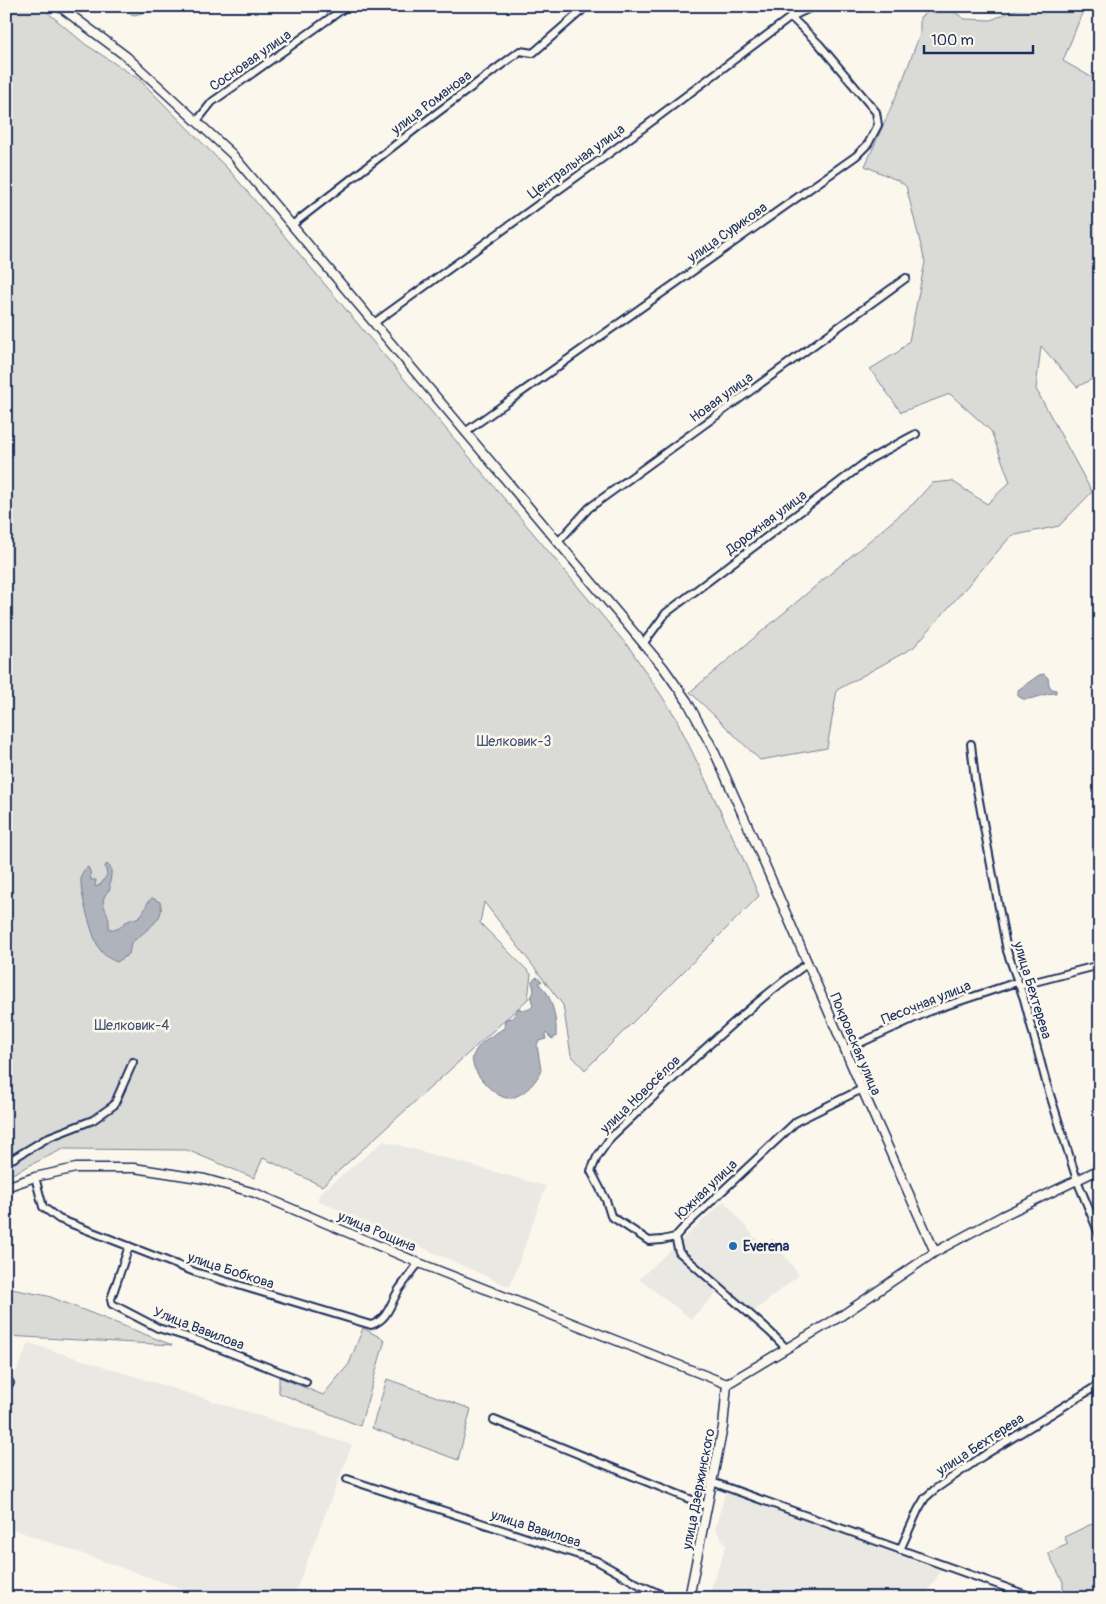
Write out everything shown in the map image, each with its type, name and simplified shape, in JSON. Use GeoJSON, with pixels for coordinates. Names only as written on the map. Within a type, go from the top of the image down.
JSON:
{"type":"FeatureCollection","features":[{"type":"Feature","properties":{"kind":"street","name":"Покровская улица"},"geometry":{"type":"LineString","coordinates":[[60,6],[126,57],[232,154],[663,667],[691,709],[713,748],[862,1089],[936,1252]]}},
{"type":"Feature","properties":{"kind":"street","name":"Сосновая улица"},"geometry":{"type":"LineString","coordinates":[[196,121],[212,102],[347,6]]}},
{"type":"Feature","properties":{"kind":"street","name":"улица Романова"},"geometry":{"type":"LineString","coordinates":[[292,225],[520,51],[533,52],[587,6]]}},
{"type":"Feature","properties":{"kind":"street"},"geometry":{"type":"LineString","coordinates":[[790,17],[791,6]]}},
{"type":"Feature","properties":{"kind":"street","name":"Центральная улица"},"geometry":{"type":"LineString","coordinates":[[374,323],[611,152],[790,17],[814,6]]}},
{"type":"Feature","properties":{"kind":"street","name":"улица Сурикова"},"geometry":{"type":"LineString","coordinates":[[466,432],[848,162],[868,144],[878,125],[876,112],[819,44],[790,17]]}},
{"type":"Feature","properties":{"kind":"street","name":"Новая улица"},"geometry":{"type":"LineString","coordinates":[[558,542],[589,508],[906,278]]}},
{"type":"Feature","properties":{"kind":"street","name":"Дорожная улица"},"geometry":{"type":"LineString","coordinates":[[643,644],[666,613],[870,459],[916,434]]}},
{"type":"Feature","properties":{"kind":"street","name":"улица Бехтерева"},"geometry":{"type":"LineString","coordinates":[[971,744],[975,779],[1007,951],[1024,999],[1046,1082],[1077,1180],[1100,1236]]}},
{"type":"Feature","properties":{"kind":"street","name":"улица Новосёлов"},"geometry":{"type":"LineString","coordinates":[[675,1237],[649,1241],[612,1216],[606,1200],[590,1171],[596,1157],[611,1137],[732,1023],[808,963]]}},
{"type":"Feature","properties":{"kind":"street","name":"Песочная улица"},"geometry":{"type":"LineString","coordinates":[[845,1050],[930,1011],[1018,984],[1100,965]]}},
{"type":"Feature","properties":{"kind":"street"},"geometry":{"type":"LineString","coordinates":[[6,1161],[49,1137],[93,1120],[114,1105],[133,1062]]}},
{"type":"Feature","properties":{"kind":"street","name":"Южная улица"},"geometry":{"type":"LineString","coordinates":[[786,1348],[679,1252],[675,1237],[796,1121],[862,1089]]}},
{"type":"Feature","properties":{"kind":"street","name":"улица Рощина"},"geometry":{"type":"LineString","coordinates":[[6,1187],[35,1177],[76,1168],[134,1168],[205,1179],[255,1193],[419,1263],[726,1384]]}},
{"type":"Feature","properties":{"kind":"street"},"geometry":{"type":"LineString","coordinates":[[726,1384],[841,1316],[936,1252],[1002,1216],[1100,1169]]}},
{"type":"Feature","properties":{"kind":"street","name":"улица Бобкова"},"geometry":{"type":"LineString","coordinates":[[35,1177],[44,1206],[58,1219],[195,1272],[371,1325],[381,1322],[398,1290],[419,1263]]}},
{"type":"Feature","properties":{"kind":"street","name":"Улица Вавилова"},"geometry":{"type":"LineString","coordinates":[[129,1246],[111,1299],[112,1304],[158,1328],[200,1341],[306,1382]]}},
{"type":"Feature","properties":{"kind":"street","name":"улица Дзержинского"},"geometry":{"type":"LineString","coordinates":[[689,1598],[723,1427],[726,1384]]}},
{"type":"Feature","properties":{"kind":"street","name":"улица Бехтерева"},"geometry":{"type":"LineString","coordinates":[[900,1550],[918,1510],[925,1498],[934,1490],[983,1456],[1100,1384]]}},
{"type":"Feature","properties":{"kind":"street"},"geometry":{"type":"LineString","coordinates":[[494,1420],[707,1506]]}},
{"type":"Feature","properties":{"kind":"street","name":"улица Вавилова"},"geometry":{"type":"LineString","coordinates":[[347,1479],[597,1560],[638,1584],[669,1598]]}},
{"type":"Feature","properties":{"kind":"street"},"geometry":{"type":"LineString","coordinates":[[712,1482],[1034,1598]]}},
{"type":"Feature","properties":{"kind":"shaded area"},"geometry":{"type":"Polygon","coordinates":[[[1044,674],[1048,678],[1049,685],[1052,689],[1056,690],[1056,693],[1027,699],[1018,696],[1018,690],[1039,675],[1044,674]]]}},
{"type":"Feature","properties":{"kind":"shaded area"},"geometry":{"type":"Polygon","coordinates":[[[107,864],[111,868],[110,889],[103,902],[108,916],[109,929],[118,929],[140,916],[152,898],[160,902],[161,907],[161,912],[156,921],[131,943],[129,954],[117,962],[104,955],[96,942],[81,886],[82,874],[88,867],[91,880],[96,880],[96,887],[101,884],[107,875],[105,866],[107,864]]]}},
{"type":"Feature","properties":{"kind":"shaded area"},"geometry":{"type":"Polygon","coordinates":[[[537,977],[542,981],[539,983],[547,993],[552,1004],[556,1037],[552,1039],[546,1033],[546,1039],[539,1041],[537,1045],[541,1070],[533,1084],[518,1096],[507,1098],[496,1093],[483,1082],[474,1068],[473,1056],[482,1043],[504,1028],[505,1019],[512,1018],[519,1008],[526,1010],[533,1006],[531,998],[534,991],[532,981],[537,977]]]}},
{"type":"Feature","properties":{"kind":"shaded area"},"geometry":{"type":"Polygon","coordinates":[[[384,1141],[546,1186],[510,1287],[317,1200],[321,1192],[384,1141]]]}},
{"type":"Feature","properties":{"kind":"shaded area"},"geometry":{"type":"Polygon","coordinates":[[[724,1201],[762,1246],[772,1238],[799,1275],[747,1317],[720,1290],[691,1319],[639,1279],[724,1201]]]}},
{"type":"Feature","properties":{"kind":"shaded area"},"geometry":{"type":"Polygon","coordinates":[[[29,1343],[352,1445],[293,1598],[208,1598],[6,1527],[6,1393],[29,1343]]]}},
{"type":"Feature","properties":{"kind":"shaded area"},"geometry":{"type":"Polygon","coordinates":[[[726,1491],[941,1571],[923,1598],[708,1598],[726,1545],[715,1529],[726,1491]]]}},
{"type":"Feature","properties":{"kind":"green space"},"geometry":{"type":"Polygon","coordinates":[[[6,6],[40,6],[85,44],[140,80],[230,171],[631,650],[675,716],[759,896],[585,1070],[571,1055],[563,1005],[484,902],[480,923],[531,974],[528,999],[322,1186],[263,1158],[254,1178],[187,1150],[63,1149],[6,1177],[6,6]]]}},
{"type":"Feature","properties":{"kind":"green space"},"geometry":{"type":"Polygon","coordinates":[[[106,6],[168,6],[134,15],[106,6]]]}},
{"type":"Feature","properties":{"kind":"green space"},"geometry":{"type":"Polygon","coordinates":[[[938,6],[945,6],[965,19],[991,20],[1024,6],[1085,6],[1063,61],[1100,82],[1100,375],[1077,387],[1041,346],[1036,389],[1092,492],[1059,526],[1011,536],[914,647],[837,690],[827,748],[760,760],[690,692],[914,503],[932,483],[952,481],[987,504],[1010,482],[991,431],[950,394],[901,412],[870,369],[898,352],[909,341],[925,262],[906,186],[865,166],[901,85],[920,34],[920,17],[938,6]]]}},
{"type":"Feature","properties":{"kind":"green space"},"geometry":{"type":"Polygon","coordinates":[[[6,1288],[48,1296],[172,1345],[6,1336],[6,1288]]]}},
{"type":"Feature","properties":{"kind":"green space"},"geometry":{"type":"Polygon","coordinates":[[[363,1328],[385,1340],[360,1426],[279,1393],[279,1377],[323,1395],[349,1364],[363,1328]]]}},
{"type":"Feature","properties":{"kind":"green space"},"geometry":{"type":"Polygon","coordinates":[[[387,1379],[471,1409],[458,1460],[372,1428],[387,1379]]]}},
{"type":"Feature","properties":{"kind":"green space"},"geometry":{"type":"Polygon","coordinates":[[[1100,1520],[1100,1598],[1070,1598],[1063,1594],[1063,1582],[1048,1553],[1068,1544],[1064,1537],[1100,1520]]]}},
{"type":"Feature","properties":{"kind":"place","name":"Everena"},"geometry":{"type":"Point","coordinates":[733,1246]}},
{"type":"Feature","properties":{"kind":"park label","name":"Шелковик-3"},"geometry":{"type":"Point","coordinates":[514,741]}},
{"type":"Feature","properties":{"kind":"park label","name":"Шелковик-4"},"geometry":{"type":"Point","coordinates":[132,1025]}}]}
